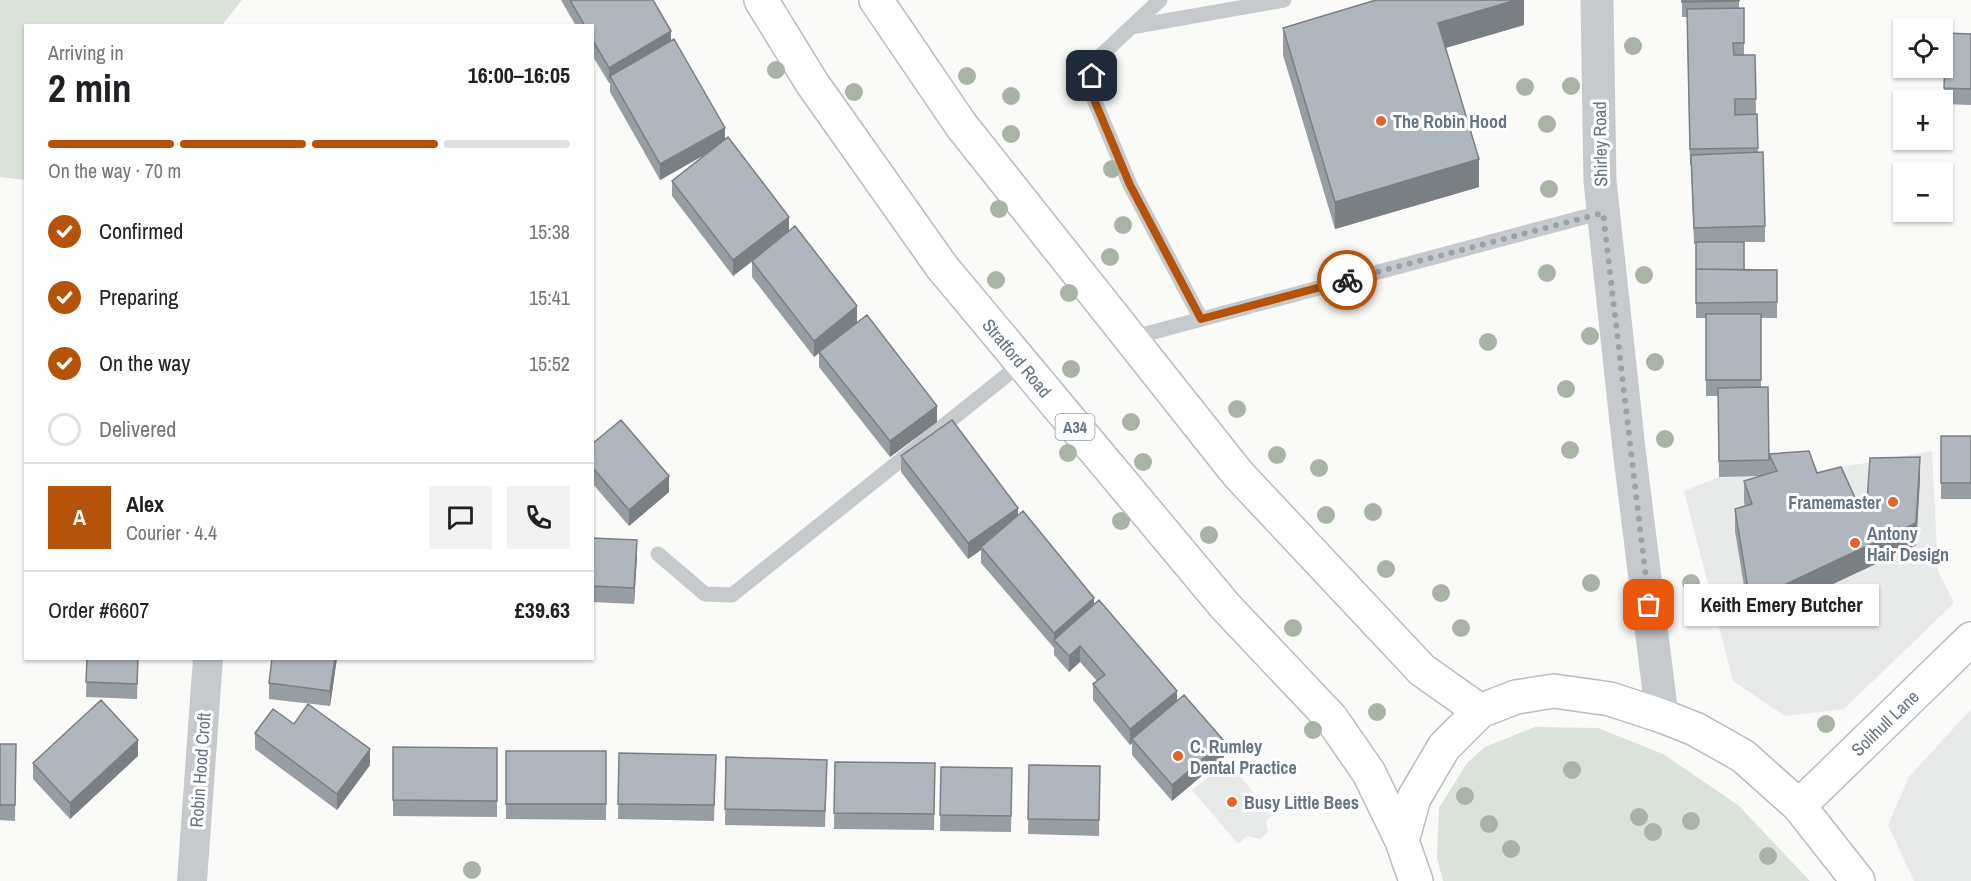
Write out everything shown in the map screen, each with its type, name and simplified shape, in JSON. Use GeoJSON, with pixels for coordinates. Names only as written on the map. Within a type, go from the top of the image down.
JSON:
{"type":"FeatureCollection","features":[{"type":"Feature","properties":{"kind":"main road","name":"Stratford Road"},"geometry":{"type":"LineString","coordinates":[[761,0],[812,83],[942,267],[1225,606],[1331,718],[1369,773],[1406,868]]}},
{"type":"Feature","properties":{"kind":"main road"},"geometry":{"type":"LineString","coordinates":[[876,0],[961,125],[1238,474],[1414,662],[1480,711]]}},
{"type":"Feature","properties":{"kind":"main road","name":"Solihull Lane"},"geometry":{"type":"LineString","coordinates":[[1799,806],[1971,639]]}},
{"type":"Feature","properties":{"kind":"main road"},"geometry":{"type":"LineString","coordinates":[[1406,868],[1414,798],[1444,747],[1480,711],[1516,698],[1554,691],[1610,699],[1662,716],[1695,729],[1743,756],[1799,806],[1858,881]]}},
{"type":"Feature","properties":{"kind":"street","name":"Shirley Road"},"geometry":{"type":"LineString","coordinates":[[1597,0],[1599,182],[1662,716]]}},
{"type":"Feature","properties":{"kind":"street","name":"Robin Hood Croft"},"geometry":{"type":"LineString","coordinates":[[192,881],[208,660]]}},
{"type":"Feature","properties":{"kind":"lane"},"geometry":{"type":"LineString","coordinates":[[1160,0],[1095,61],[1090,90],[1130,185],[1201,319]]}},
{"type":"Feature","properties":{"kind":"lane"},"geometry":{"type":"LineString","coordinates":[[1131,27],[1284,0]]}},
{"type":"Feature","properties":{"kind":"lane"},"geometry":{"type":"LineString","coordinates":[[1131,338],[1603,213]]}},
{"type":"Feature","properties":{"kind":"lane"},"geometry":{"type":"LineString","coordinates":[[658,554],[705,594],[732,595],[1022,363]]}},
{"type":"Feature","properties":{"kind":"shaded area"},"geometry":{"type":"Polygon","coordinates":[[[0,0],[242,0],[223,24],[24,24],[24,180],[0,177],[0,0]]]}},
{"type":"Feature","properties":{"kind":"shaded area"},"geometry":{"type":"Polygon","coordinates":[[[1932,451],[1938,571],[1954,603],[1844,709],[1785,716],[1733,681],[1684,491],[1719,477],[1809,473],[1932,451]]]}},
{"type":"Feature","properties":{"kind":"shaded area"},"geometry":{"type":"Polygon","coordinates":[[[1971,709],[1971,881],[1914,881],[1888,825],[1909,777],[1971,709]]]}},
{"type":"Feature","properties":{"kind":"shaded area"},"geometry":{"type":"Polygon","coordinates":[[[1535,727],[1598,728],[1663,754],[1738,805],[1810,881],[1443,881],[1437,858],[1439,808],[1467,763],[1485,747],[1535,727]]]}},
{"type":"Feature","properties":{"kind":"shaded area","name":"Busy Little Bees"},"geometry":{"type":"Polygon","coordinates":[[[1227,761],[1273,815],[1266,821],[1268,832],[1260,839],[1247,836],[1238,844],[1192,790],[1227,761]]]}},
{"type":"Feature","properties":{"kind":"building"},"geometry":{"type":"Polygon","coordinates":[[[570,0],[653,0],[671,31],[609,68],[594,42],[594,24],[584,24],[570,0]]]}},
{"type":"Feature","properties":{"kind":"building","name":"The Robin Hood"},"geometry":{"type":"Polygon","coordinates":[[[1376,0],[1516,0],[1438,23],[1479,159],[1335,202],[1283,28],[1376,0]]]}},
{"type":"Feature","properties":{"kind":"building"},"geometry":{"type":"Polygon","coordinates":[[[1682,0],[1739,0],[1739,1],[1682,2],[1682,0]]]}},
{"type":"Feature","properties":{"kind":"building"},"geometry":{"type":"Polygon","coordinates":[[[1744,8],[1744,43],[1733,43],[1734,55],[1755,55],[1756,99],[1735,99],[1735,115],[1757,114],[1758,148],[1690,149],[1687,9],[1744,8]]]}},
{"type":"Feature","properties":{"kind":"building"},"geometry":{"type":"Polygon","coordinates":[[[1953,33],[1971,34],[1971,89],[1944,88],[1944,78],[1953,78],[1953,33]]]}},
{"type":"Feature","properties":{"kind":"building"},"geometry":{"type":"Polygon","coordinates":[[[674,39],[725,128],[660,164],[610,76],[674,39]]]}},
{"type":"Feature","properties":{"kind":"building"},"geometry":{"type":"Polygon","coordinates":[[[728,137],[789,217],[733,260],[672,181],[728,137]]]}},
{"type":"Feature","properties":{"kind":"building"},"geometry":{"type":"Polygon","coordinates":[[[1763,152],[1765,226],[1694,228],[1691,155],[1763,152]]]}},
{"type":"Feature","properties":{"kind":"building"},"geometry":{"type":"Polygon","coordinates":[[[795,226],[857,306],[814,341],[752,261],[795,226]]]}},
{"type":"Feature","properties":{"kind":"building"},"geometry":{"type":"Polygon","coordinates":[[[1696,242],[1744,242],[1744,270],[1696,269],[1696,242]]]}},
{"type":"Feature","properties":{"kind":"building"},"geometry":{"type":"Polygon","coordinates":[[[1696,269],[1777,270],[1777,302],[1696,303],[1696,269]]]}},
{"type":"Feature","properties":{"kind":"building"},"geometry":{"type":"Polygon","coordinates":[[[1706,314],[1761,314],[1761,380],[1706,380],[1706,314]]]}},
{"type":"Feature","properties":{"kind":"building"},"geometry":{"type":"Polygon","coordinates":[[[867,315],[937,406],[890,441],[819,352],[867,315]]]}},
{"type":"Feature","properties":{"kind":"building"},"geometry":{"type":"Polygon","coordinates":[[[1768,387],[1769,460],[1719,461],[1718,388],[1768,387]]]}},
{"type":"Feature","properties":{"kind":"building"},"geometry":{"type":"Polygon","coordinates":[[[621,420],[669,476],[629,510],[594,469],[594,442],[621,420]]]}},
{"type":"Feature","properties":{"kind":"building"},"geometry":{"type":"Polygon","coordinates":[[[952,420],[1018,508],[968,543],[901,456],[952,420]]]}},
{"type":"Feature","properties":{"kind":"building"},"geometry":{"type":"Polygon","coordinates":[[[1941,436],[1971,436],[1971,483],[1941,483],[1941,436]]]}},
{"type":"Feature","properties":{"kind":"building"},"geometry":{"type":"Polygon","coordinates":[[[1809,451],[1817,473],[1841,467],[1857,502],[1867,502],[1870,458],[1920,457],[1916,523],[1750,601],[1735,509],[1752,504],[1744,481],[1777,471],[1769,454],[1809,451]]]}},
{"type":"Feature","properties":{"kind":"building"},"geometry":{"type":"Polygon","coordinates":[[[1023,511],[1094,598],[1054,633],[981,547],[1023,511]]]}},
{"type":"Feature","properties":{"kind":"building"},"geometry":{"type":"Polygon","coordinates":[[[594,538],[637,540],[634,588],[594,586],[594,538]]]}},
{"type":"Feature","properties":{"kind":"building"},"geometry":{"type":"Polygon","coordinates":[[[1099,600],[1177,691],[1130,729],[1093,684],[1105,675],[1080,646],[1069,656],[1054,640],[1099,600]]]}},
{"type":"Feature","properties":{"kind":"building"},"geometry":{"type":"Polygon","coordinates":[[[87,660],[138,660],[137,684],[86,682],[87,660]]]}},
{"type":"Feature","properties":{"kind":"building"},"geometry":{"type":"Polygon","coordinates":[[[272,660],[335,660],[330,691],[269,683],[272,660]]]}},
{"type":"Feature","properties":{"kind":"building","name":"C. Rumley Dental Practice"},"geometry":{"type":"Polygon","coordinates":[[[1184,695],[1224,741],[1172,785],[1132,739],[1184,695]]]}},
{"type":"Feature","properties":{"kind":"building"},"geometry":{"type":"Polygon","coordinates":[[[101,700],[138,740],[70,803],[33,763],[101,700]]]}},
{"type":"Feature","properties":{"kind":"building"},"geometry":{"type":"Polygon","coordinates":[[[308,704],[370,749],[337,794],[255,733],[273,709],[294,724],[308,704]]]}},
{"type":"Feature","properties":{"kind":"building"},"geometry":{"type":"Polygon","coordinates":[[[0,744],[16,744],[15,805],[0,805],[0,744]]]}},
{"type":"Feature","properties":{"kind":"building"},"geometry":{"type":"Polygon","coordinates":[[[393,747],[497,748],[497,801],[393,800],[393,747]]]}},
{"type":"Feature","properties":{"kind":"building"},"geometry":{"type":"Polygon","coordinates":[[[506,751],[606,751],[606,804],[506,804],[506,751]]]}},
{"type":"Feature","properties":{"kind":"building"},"geometry":{"type":"Polygon","coordinates":[[[619,753],[716,755],[714,805],[618,804],[619,753]]]}},
{"type":"Feature","properties":{"kind":"building"},"geometry":{"type":"Polygon","coordinates":[[[726,757],[827,760],[825,811],[725,809],[726,757]]]}},
{"type":"Feature","properties":{"kind":"building"},"geometry":{"type":"Polygon","coordinates":[[[835,762],[935,763],[934,814],[834,813],[835,762]]]}},
{"type":"Feature","properties":{"kind":"building"},"geometry":{"type":"Polygon","coordinates":[[[1029,765],[1100,766],[1099,820],[1028,819],[1029,765]]]}},
{"type":"Feature","properties":{"kind":"building"},"geometry":{"type":"Polygon","coordinates":[[[941,767],[1012,768],[1011,816],[940,815],[941,767]]]}},
{"type":"Feature","properties":{"kind":"way so far"},"geometry":{"type":"LineString","coordinates":[[1347,280],[1603,213],[1649,605]]}},
{"type":"Feature","properties":{"kind":"place","name":"The Robin Hood"},"geometry":{"type":"Point","coordinates":[1381,121]}},
{"type":"Feature","properties":{"kind":"place","name":"Framemaster"},"geometry":{"type":"Point","coordinates":[1893,502]}},
{"type":"Feature","properties":{"kind":"place","name":"Antony Hair Design"},"geometry":{"type":"Point","coordinates":[1855,543]}},
{"type":"Feature","properties":{"kind":"place","name":"Keith Emery Butcher"},"geometry":{"type":"Point","coordinates":[1649,605]}},
{"type":"Feature","properties":{"kind":"place","name":"C. Rumley Dental Practice"},"geometry":{"type":"Point","coordinates":[1178,756]}},
{"type":"Feature","properties":{"kind":"place","name":"Busy Little Bees"},"geometry":{"type":"Point","coordinates":[1232,802]}},
{"type":"Feature","properties":{"kind":"route"},"geometry":{"type":"LineString","coordinates":[[1092,76],[1090,90],[1130,185],[1172,269],[1201,319],[1347,280]]}}]}
